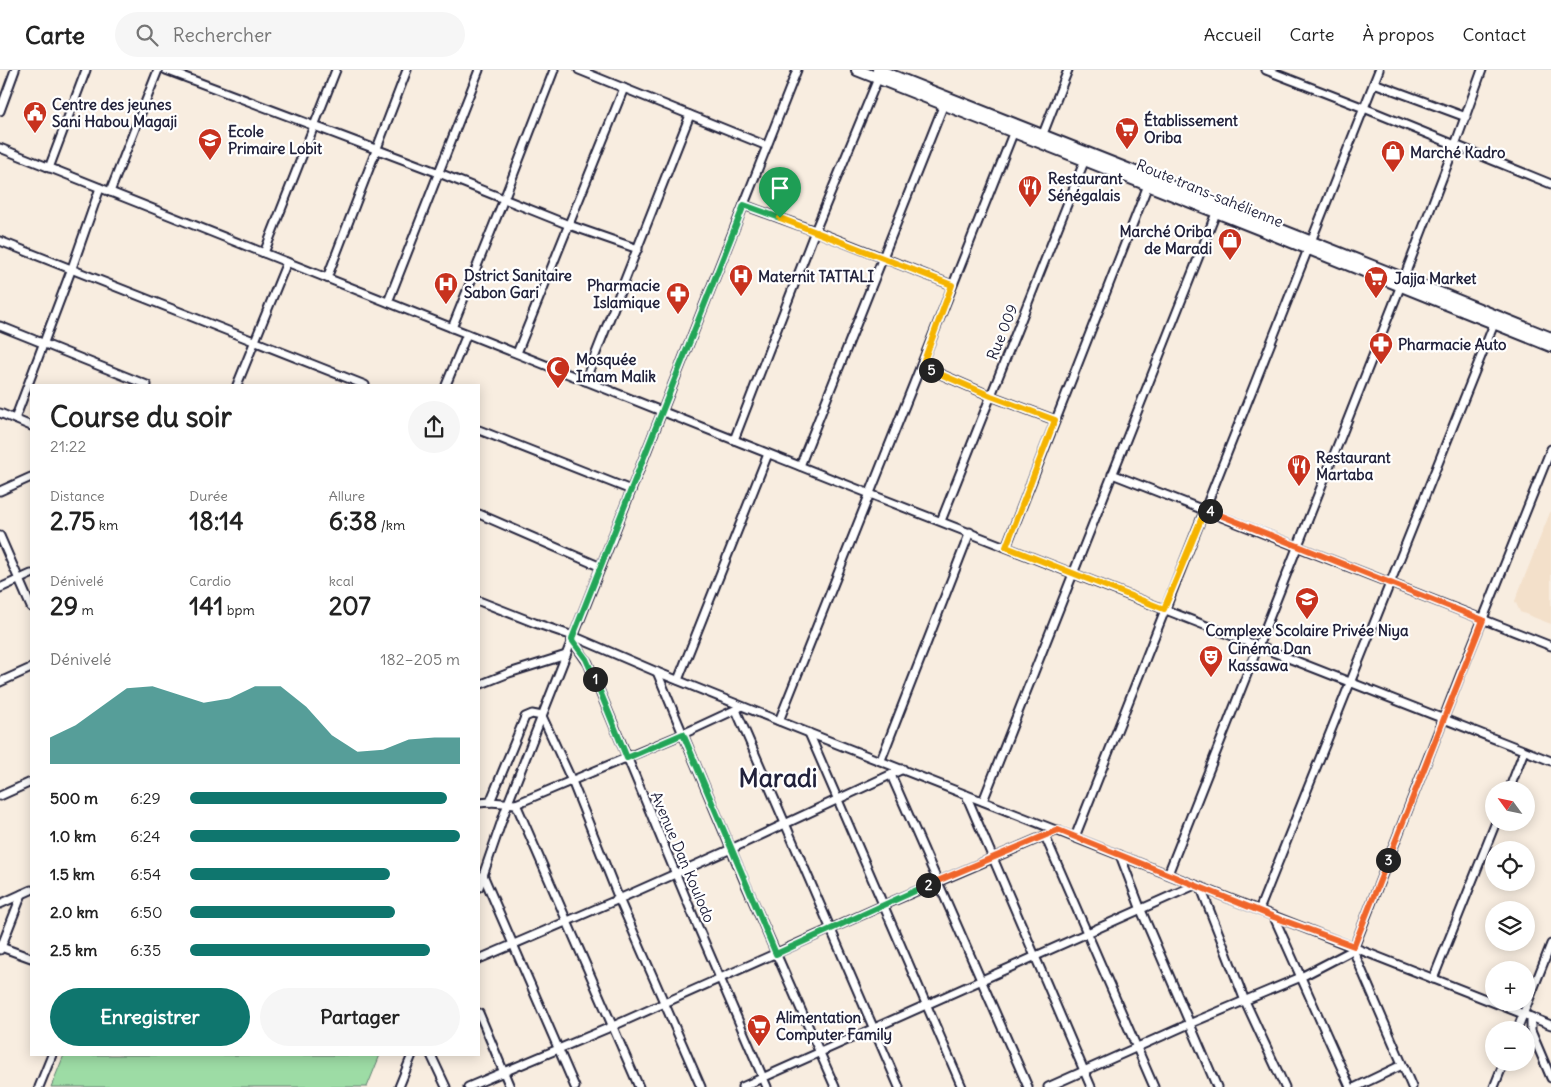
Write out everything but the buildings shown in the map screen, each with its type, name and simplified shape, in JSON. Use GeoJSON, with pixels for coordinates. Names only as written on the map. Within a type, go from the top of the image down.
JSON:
{"type":"FeatureCollection","features":[{"type":"Feature","properties":{"kind":"highway","name":"Route trans-sahélienne"},"geometry":{"type":"LineString","coordinates":[[857,70],[879,73],[1086,156],[1219,206],[1496,320],[1551,346]]}},
{"type":"Feature","properties":{"kind":"highway","name":"Route trans-sahélienne"},"geometry":{"type":"LineString","coordinates":[[879,73],[944,104],[1014,131],[1041,138]]}},
{"type":"Feature","properties":{"kind":"highway","name":"Route trans-sahélienne"},"geometry":{"type":"LineString","coordinates":[[1086,156],[1148,185],[1216,213],[1310,245]]}},
{"type":"Feature","properties":{"kind":"highway","name":"Route trans-sahélienne"},"geometry":{"type":"LineString","coordinates":[[1496,320],[1551,338]]}},
{"type":"Feature","properties":{"kind":"street"},"geometry":{"type":"LineString","coordinates":[[0,111],[15,70]]}},
{"type":"Feature","properties":{"kind":"street"},"geometry":{"type":"LineString","coordinates":[[49,168],[86,70]]}},
{"type":"Feature","properties":{"kind":"street"},"geometry":{"type":"LineString","coordinates":[[110,192],[158,70]]}},
{"type":"Feature","properties":{"kind":"street"},"geometry":{"type":"LineString","coordinates":[[166,70],[439,173],[569,225],[638,249]]}},
{"type":"Feature","properties":{"kind":"street"},"geometry":{"type":"LineString","coordinates":[[264,253],[336,70]]}},
{"type":"Feature","properties":{"kind":"street"},"geometry":{"type":"LineString","coordinates":[[328,278],[407,70]]}},
{"type":"Feature","properties":{"kind":"street"},"geometry":{"type":"LineString","coordinates":[[388,302],[479,70]]}},
{"type":"Feature","properties":{"kind":"street"},"geometry":{"type":"LineString","coordinates":[[452,328],[554,70]]}},
{"type":"Feature","properties":{"kind":"street"},"geometry":{"type":"LineString","coordinates":[[579,70],[767,146]]}},
{"type":"Feature","properties":{"kind":"street"},"geometry":{"type":"LineString","coordinates":[[480,884],[508,803],[572,638],[797,70]]}},
{"type":"Feature","properties":{"kind":"street"},"geometry":{"type":"LineString","coordinates":[[1041,138],[1068,70]]}},
{"type":"Feature","properties":{"kind":"street"},"geometry":{"type":"LineString","coordinates":[[1266,70],[1551,184]]}},
{"type":"Feature","properties":{"kind":"street"},"geometry":{"type":"LineString","coordinates":[[1075,837],[1378,70]]}},
{"type":"Feature","properties":{"kind":"street"},"geometry":{"type":"LineString","coordinates":[[1168,874],[1402,281],[1466,117],[1482,70]]}},
{"type":"Feature","properties":{"kind":"street"},"geometry":{"type":"LineString","coordinates":[[734,440],[879,73]]}},
{"type":"Feature","properties":{"kind":"street"},"geometry":{"type":"LineString","coordinates":[[1374,83],[1466,117]]}},
{"type":"Feature","properties":{"kind":"street"},"geometry":{"type":"LineString","coordinates":[[518,353],[624,88]]}},
{"type":"Feature","properties":{"kind":"street"},"geometry":{"type":"LineString","coordinates":[[800,466],[944,104]]}},
{"type":"Feature","properties":{"kind":"street"},"geometry":{"type":"LineString","coordinates":[[585,381],[690,115]]}},
{"type":"Feature","properties":{"kind":"street"},"geometry":{"type":"LineString","coordinates":[[779,720],[922,366],[952,285],[1014,131]]}},
{"type":"Feature","properties":{"kind":"street"},"geometry":{"type":"LineString","coordinates":[[0,148],[768,454],[1551,762]]}},
{"type":"Feature","properties":{"kind":"street","name":"Rue 009"},"geometry":{"type":"LineString","coordinates":[[941,521],[1086,156]]}},
{"type":"Feature","properties":{"kind":"street"},"geometry":{"type":"LineString","coordinates":[[1006,547],[1148,185]]}},
{"type":"Feature","properties":{"kind":"street"},"geometry":{"type":"LineString","coordinates":[[14,419],[72,268],[100,188]]}},
{"type":"Feature","properties":{"kind":"street"},"geometry":{"type":"LineString","coordinates":[[744,205],[952,285]]}},
{"type":"Feature","properties":{"kind":"street"},"geometry":{"type":"LineString","coordinates":[[983,801],[1216,213]]}},
{"type":"Feature","properties":{"kind":"street"},"geometry":{"type":"LineString","coordinates":[[0,241],[362,384]]}},
{"type":"Feature","properties":{"kind":"street"},"geometry":{"type":"LineString","coordinates":[[237,384],[287,262]]}},
{"type":"Feature","properties":{"kind":"street"},"geometry":{"type":"LineString","coordinates":[[1258,910],[1496,320]]}},
{"type":"Feature","properties":{"kind":"street"},"geometry":{"type":"LineString","coordinates":[[0,326],[144,384]]}},
{"type":"Feature","properties":{"kind":"street"},"geometry":{"type":"LineString","coordinates":[[446,384],[467,334]]}},
{"type":"Feature","properties":{"kind":"street"},"geometry":{"type":"LineString","coordinates":[[922,366],[991,396],[1055,420]]}},
{"type":"Feature","properties":{"kind":"street"},"geometry":{"type":"LineString","coordinates":[[0,413],[30,426]]}},
{"type":"Feature","properties":{"kind":"street"},"geometry":{"type":"LineString","coordinates":[[480,430],[631,490]]}},
{"type":"Feature","properties":{"kind":"street"},"geometry":{"type":"LineString","coordinates":[[1048,1087],[1301,977],[1354,948],[1551,449]]}},
{"type":"Feature","properties":{"kind":"street"},"geometry":{"type":"LineString","coordinates":[[678,680],[768,454]]}},
{"type":"Feature","properties":{"kind":"street"},"geometry":{"type":"LineString","coordinates":[[1112,474],[1551,646]]}},
{"type":"Feature","properties":{"kind":"street"},"geometry":{"type":"LineString","coordinates":[[0,491],[30,477]]}},
{"type":"Feature","properties":{"kind":"street"},"geometry":{"type":"LineString","coordinates":[[480,514],[601,567]]}},
{"type":"Feature","properties":{"kind":"street"},"geometry":{"type":"LineString","coordinates":[[881,760],[970,532]]}},
{"type":"Feature","properties":{"kind":"street"},"geometry":{"type":"LineString","coordinates":[[0,536],[30,605]]}},
{"type":"Feature","properties":{"kind":"street"},"geometry":{"type":"LineString","coordinates":[[0,588],[30,574]]}},
{"type":"Feature","properties":{"kind":"street"},"geometry":{"type":"LineString","coordinates":[[480,601],[678,680],[739,708],[779,720],[1551,1025]]}},
{"type":"Feature","properties":{"kind":"street","name":"Avenue Dan Koulodo"},"geometry":{"type":"LineString","coordinates":[[572,638],[588,663],[767,1087]]}},
{"type":"Feature","properties":{"kind":"street"},"geometry":{"type":"LineString","coordinates":[[480,686],[509,673],[566,655]]}},
{"type":"Feature","properties":{"kind":"street"},"geometry":{"type":"LineString","coordinates":[[0,682],[30,668]]}},
{"type":"Feature","properties":{"kind":"street"},"geometry":{"type":"LineString","coordinates":[[657,672],[776,954],[836,1087]]}},
{"type":"Feature","properties":{"kind":"street"},"geometry":{"type":"LineString","coordinates":[[480,803],[516,804],[683,734],[739,708]]}},
{"type":"Feature","properties":{"kind":"street"},"geometry":{"type":"LineString","coordinates":[[739,708],[784,823],[899,1087]]}},
{"type":"Feature","properties":{"kind":"street"},"geometry":{"type":"LineString","coordinates":[[490,802],[525,717],[532,714],[542,716]]}},
{"type":"Feature","properties":{"kind":"street"},"geometry":{"type":"LineString","coordinates":[[542,716],[572,781],[619,899],[701,1087]]}},
{"type":"Feature","properties":{"kind":"street"},"geometry":{"type":"LineString","coordinates":[[809,733],[962,1087]]}},
{"type":"Feature","properties":{"kind":"street"},"geometry":{"type":"LineString","coordinates":[[1512,781],[1524,751]]}},
{"type":"Feature","properties":{"kind":"street"},"geometry":{"type":"LineString","coordinates":[[480,959],[676,874],[902,769]]}},
{"type":"Feature","properties":{"kind":"street"},"geometry":{"type":"LineString","coordinates":[[891,775],[1028,1087]]}},
{"type":"Feature","properties":{"kind":"street"},"geometry":{"type":"LineString","coordinates":[[0,796],[30,782]]}},
{"type":"Feature","properties":{"kind":"street"},"geometry":{"type":"LineString","coordinates":[[966,795],[1091,1087]]}},
{"type":"Feature","properties":{"kind":"street"},"geometry":{"type":"LineString","coordinates":[[516,804],[639,1087]]}},
{"type":"Feature","properties":{"kind":"street"},"geometry":{"type":"LineString","coordinates":[[468,1087],[560,1050],[884,905],[1058,830]]}},
{"type":"Feature","properties":{"kind":"street"},"geometry":{"type":"LineString","coordinates":[[1433,979],[1492,831]]}},
{"type":"Feature","properties":{"kind":"street"},"geometry":{"type":"LineString","coordinates":[[1045,836],[1154,1087]]}},
{"type":"Feature","properties":{"kind":"street"},"geometry":{"type":"LineString","coordinates":[[1120,855],[1141,910],[1217,1087]]}},
{"type":"Feature","properties":{"kind":"street"},"geometry":{"type":"LineString","coordinates":[[483,875],[575,1087]]}},
{"type":"Feature","properties":{"kind":"street"},"geometry":{"type":"LineString","coordinates":[[742,1087],[926,1004],[1198,886]]}},
{"type":"Feature","properties":{"kind":"street"},"geometry":{"type":"LineString","coordinates":[[1198,886],[1246,1001],[1285,1087]]}},
{"type":"Feature","properties":{"kind":"street"},"geometry":{"type":"LineString","coordinates":[[0,904],[30,890]]}},
{"type":"Feature","properties":{"kind":"street"},"geometry":{"type":"LineString","coordinates":[[22,894],[0,947],[30,958]]}},
{"type":"Feature","properties":{"kind":"street"},"geometry":{"type":"LineString","coordinates":[[1274,917],[1350,1087]]}},
{"type":"Feature","properties":{"kind":"street"},"geometry":{"type":"LineString","coordinates":[[1520,1021],[1551,944]]}},
{"type":"Feature","properties":{"kind":"street"},"geometry":{"type":"LineString","coordinates":[[1354,948],[1412,1087]]}},
{"type":"Feature","properties":{"kind":"street"},"geometry":{"type":"LineString","coordinates":[[480,1015],[510,1087]]}},
{"type":"Feature","properties":{"kind":"street"},"geometry":{"type":"LineString","coordinates":[[1531,1017],[1531,1031],[1551,1078]]}},
{"type":"Feature","properties":{"kind":"street"},"geometry":{"type":"LineString","coordinates":[[39,1087],[52,1056]]}},
{"type":"Feature","properties":{"kind":"street"},"geometry":{"type":"LineString","coordinates":[[399,1087],[412,1056]]}},
{"type":"Feature","properties":{"kind":"street"},"geometry":{"type":"LineString","coordinates":[[431,1056],[446,1087]]}},
{"type":"Feature","properties":{"kind":"street"},"geometry":{"type":"LineString","coordinates":[[1356,1087],[1402,1065]]}},
{"type":"Feature","properties":{"kind":"street"},"geometry":{"type":"LineString","coordinates":[[1494,1087],[1500,1071]]}},
{"type":"Feature","properties":{"kind":"shaded area"},"geometry":{"type":"Polygon","coordinates":[[[1551,510],[1551,624],[1520,612],[1515,601],[1551,510]]]}},
{"type":"Feature","properties":{"kind":"green space"},"geometry":{"type":"Polygon","coordinates":[[[64,1056],[380,1056],[367,1087],[51,1087],[64,1056]]]}},
{"type":"Feature","properties":{"kind":"place","name":"Centre des jeunes Sani Habou Magaji"},"geometry":{"type":"Point","coordinates":[35,134]}},
{"type":"Feature","properties":{"kind":"place","name":"Établissement Oriba"},"geometry":{"type":"Point","coordinates":[1127,150]}},
{"type":"Feature","properties":{"kind":"place","name":"Ecole Primaire Lobit"},"geometry":{"type":"Point","coordinates":[210,161]}},
{"type":"Feature","properties":{"kind":"place","name":"Marché Kadro"},"geometry":{"type":"Point","coordinates":[1393,173]}},
{"type":"Feature","properties":{"kind":"place","name":"Restaurant Sénégalais"},"geometry":{"type":"Point","coordinates":[1030,208]}},
{"type":"Feature","properties":{"kind":"place","name":"Marché Oriba de Maradi"},"geometry":{"type":"Point","coordinates":[1230,261]}},
{"type":"Feature","properties":{"kind":"place","name":"Maternit TATTALI"},"geometry":{"type":"Point","coordinates":[741,297]}},
{"type":"Feature","properties":{"kind":"place","name":"Jajja Market"},"geometry":{"type":"Point","coordinates":[1376,299]}},
{"type":"Feature","properties":{"kind":"place","name":"Dstrict Sanitaire Sabon Gari"},"geometry":{"type":"Point","coordinates":[446,305]}},
{"type":"Feature","properties":{"kind":"place","name":"Pharmacie Islamique"},"geometry":{"type":"Point","coordinates":[678,315]}},
{"type":"Feature","properties":{"kind":"place","name":"Pharmacie Auto"},"geometry":{"type":"Point","coordinates":[1381,365]}},
{"type":"Feature","properties":{"kind":"place","name":"Mosquée Imam Malik"},"geometry":{"type":"Point","coordinates":[558,389]}},
{"type":"Feature","properties":{"kind":"place","name":"Restaurant Martaba"},"geometry":{"type":"Point","coordinates":[1299,487]}},
{"type":"Feature","properties":{"kind":"place","name":"Complexe Scolaire Privée Niya"},"geometry":{"type":"Point","coordinates":[1307,620]}},
{"type":"Feature","properties":{"kind":"place","name":"Cinéma Dan Kassawa"},"geometry":{"type":"Point","coordinates":[1211,678]}},
{"type":"Feature","properties":{"kind":"place","name":"Alimentation Computer Family"},"geometry":{"type":"Point","coordinates":[759,1047]}},
{"type":"Feature","properties":{"kind":"district","name":"Maradi"},"geometry":{"type":"Point","coordinates":[778,778]}},
{"type":"Feature","properties":{"kind":"route"},"geometry":{"type":"LineString","coordinates":[[744,205],[780,218],[952,285],[922,366],[991,396],[1055,420],[1006,547],[1164,609],[1205,510],[1483,620],[1354,946],[1274,917],[1058,830],[776,954],[683,734],[627,758],[588,663],[572,640],[744,205]]}}]}
